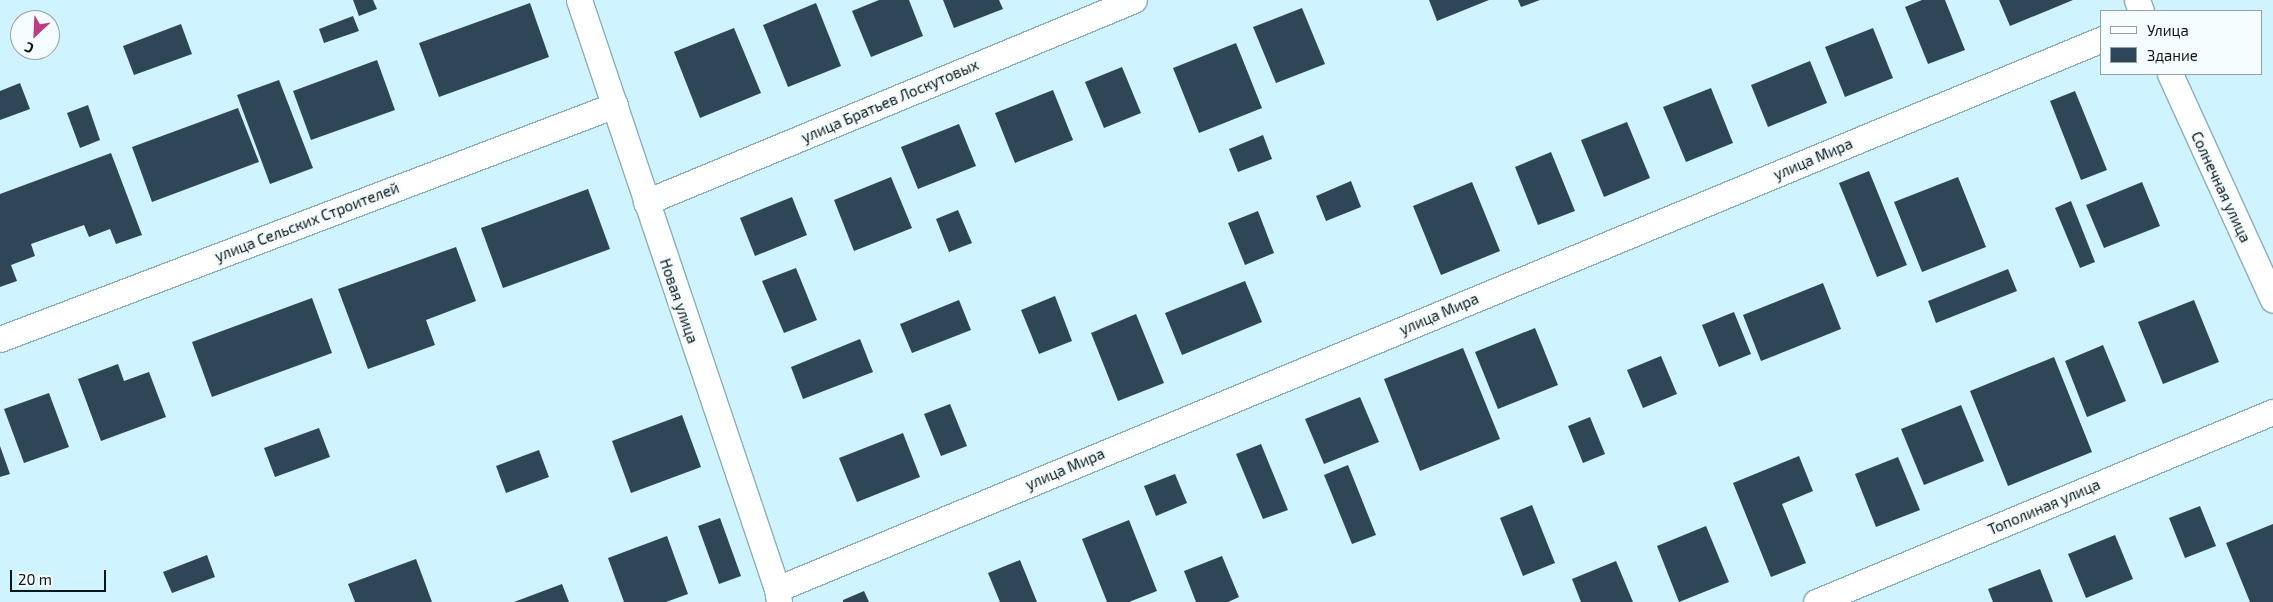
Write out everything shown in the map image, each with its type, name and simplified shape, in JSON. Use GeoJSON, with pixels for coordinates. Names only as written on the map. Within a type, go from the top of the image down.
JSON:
{"type":"FeatureCollection","features":[{"type":"Feature","properties":{"kind":"street","name":"Новая улица"},"geometry":{"type":"LineString","coordinates":[[579,0],[778,596]]}},
{"type":"Feature","properties":{"kind":"street","name":"улица Братьев Лоскутовых"},"geometry":{"type":"LineString","coordinates":[[646,202],[1134,0]]}},
{"type":"Feature","properties":{"kind":"street","name":"улица Мира"},"geometry":{"type":"LineString","coordinates":[[778,596],[2100,40]]}},
{"type":"Feature","properties":{"kind":"street","name":"Солнечная улица"},"geometry":{"type":"LineString","coordinates":[[2170,75],[2273,300]]}},
{"type":"Feature","properties":{"kind":"street","name":"улица Сельских Строителей"},"geometry":{"type":"LineString","coordinates":[[0,339],[615,105]]}},
{"type":"Feature","properties":{"kind":"street","name":"Тополиная улица"},"geometry":{"type":"LineString","coordinates":[[1816,602],[2273,412]]}},
{"type":"Feature","properties":{"kind":"building"},"geometry":{"type":"Polygon","coordinates":[[[353,0],[373,0],[377,9],[359,16],[353,0]]]}},
{"type":"Feature","properties":{"kind":"building"},"geometry":{"type":"Polygon","coordinates":[[[879,0],[909,0],[923,36],[871,57],[852,11],[879,0]]]}},
{"type":"Feature","properties":{"kind":"building"},"geometry":{"type":"Polygon","coordinates":[[[943,0],[999,0],[1003,9],[954,28],[943,0]]]}},
{"type":"Feature","properties":{"kind":"building"},"geometry":{"type":"Polygon","coordinates":[[[1429,0],[1489,0],[1437,21],[1429,0]]]}},
{"type":"Feature","properties":{"kind":"building"},"geometry":{"type":"Polygon","coordinates":[[[1518,0],[1540,0],[1521,7],[1518,0]]]}},
{"type":"Feature","properties":{"kind":"building"},"geometry":{"type":"Polygon","coordinates":[[[1922,0],[1945,0],[1965,50],[1928,64],[1905,7],[1922,0]]]}},
{"type":"Feature","properties":{"kind":"building"},"geometry":{"type":"Polygon","coordinates":[[[1999,0],[2073,0],[2010,26],[1999,0]]]}},
{"type":"Feature","properties":{"kind":"building"},"geometry":{"type":"Polygon","coordinates":[[[530,3],[549,57],[439,97],[419,43],[530,3]]]}},
{"type":"Feature","properties":{"kind":"building"},"geometry":{"type":"Polygon","coordinates":[[[816,3],[841,66],[788,87],[763,25],[816,3]]]}},
{"type":"Feature","properties":{"kind":"building"},"geometry":{"type":"Polygon","coordinates":[[[1302,8],[1325,64],[1276,83],[1253,27],[1302,8]]]}},
{"type":"Feature","properties":{"kind":"building"},"geometry":{"type":"Polygon","coordinates":[[[353,16],[359,31],[324,43],[319,29],[353,16]]]}},
{"type":"Feature","properties":{"kind":"building"},"geometry":{"type":"Polygon","coordinates":[[[181,24],[192,54],[134,75],[123,46],[181,24]]]}},
{"type":"Feature","properties":{"kind":"building"},"geometry":{"type":"Polygon","coordinates":[[[734,28],[761,93],[700,118],[674,52],[734,28]]]}},
{"type":"Feature","properties":{"kind":"building"},"geometry":{"type":"Polygon","coordinates":[[[1873,28],[1893,78],[1845,97],[1825,47],[1873,28]]]}},
{"type":"Feature","properties":{"kind":"building"},"geometry":{"type":"Polygon","coordinates":[[[1236,43],[1262,108],[1199,133],[1173,68],[1236,43]]]}},
{"type":"Feature","properties":{"kind":"building"},"geometry":{"type":"Polygon","coordinates":[[[377,60],[395,110],[311,140],[293,91],[377,60]]]}},
{"type":"Feature","properties":{"kind":"building"},"geometry":{"type":"Polygon","coordinates":[[[1810,61],[1827,103],[1768,127],[1751,85],[1810,61]]]}},
{"type":"Feature","properties":{"kind":"building"},"geometry":{"type":"Polygon","coordinates":[[[1122,67],[1141,113],[1104,128],[1085,82],[1122,67]]]}},
{"type":"Feature","properties":{"kind":"building"},"geometry":{"type":"Polygon","coordinates":[[[279,80],[313,168],[270,184],[237,95],[279,80]]]}},
{"type":"Feature","properties":{"kind":"building"},"geometry":{"type":"Polygon","coordinates":[[[20,83],[30,109],[0,120],[0,91],[20,83]]]}},
{"type":"Feature","properties":{"kind":"building"},"geometry":{"type":"Polygon","coordinates":[[[1711,88],[1733,143],[1686,162],[1663,107],[1711,88]]]}},
{"type":"Feature","properties":{"kind":"building"},"geometry":{"type":"Polygon","coordinates":[[[1053,90],[1073,140],[1015,163],[995,113],[1053,90]]]}},
{"type":"Feature","properties":{"kind":"building"},"geometry":{"type":"Polygon","coordinates":[[[2075,91],[2107,170],[2081,180],[2050,101],[2075,91]]]}},
{"type":"Feature","properties":{"kind":"building"},"geometry":{"type":"Polygon","coordinates":[[[88,105],[100,140],[80,148],[67,113],[88,105]]]}},
{"type":"Feature","properties":{"kind":"building"},"geometry":{"type":"Polygon","coordinates":[[[238,108],[259,162],[152,202],[132,147],[238,108]]]}},
{"type":"Feature","properties":{"kind":"building"},"geometry":{"type":"Polygon","coordinates":[[[1627,122],[1650,178],[1604,197],[1581,140],[1627,122]]]}},
{"type":"Feature","properties":{"kind":"building"},"geometry":{"type":"Polygon","coordinates":[[[959,124],[976,166],[918,189],[901,147],[959,124]]]}},
{"type":"Feature","properties":{"kind":"building"},"geometry":{"type":"Polygon","coordinates":[[[1263,135],[1272,159],[1238,172],[1229,149],[1263,135]]]}},
{"type":"Feature","properties":{"kind":"building"},"geometry":{"type":"Polygon","coordinates":[[[1551,152],[1575,211],[1538,225],[1515,167],[1551,152]]]}},
{"type":"Feature","properties":{"kind":"building"},"geometry":{"type":"Polygon","coordinates":[[[111,153],[142,235],[116,244],[110,229],[89,237],[84,225],[31,244],[35,256],[11,265],[17,281],[0,287],[0,194],[111,153]]]}},
{"type":"Feature","properties":{"kind":"building"},"geometry":{"type":"Polygon","coordinates":[[[1869,171],[1907,265],[1877,277],[1839,183],[1869,171]]]}},
{"type":"Feature","properties":{"kind":"building"},"geometry":{"type":"Polygon","coordinates":[[[891,177],[912,228],[854,251],[834,200],[891,177]]]}},
{"type":"Feature","properties":{"kind":"building"},"geometry":{"type":"Polygon","coordinates":[[[1958,177],[1986,247],[1922,272],[1894,202],[1958,177]]]}},
{"type":"Feature","properties":{"kind":"building"},"geometry":{"type":"Polygon","coordinates":[[[1351,181],[1361,207],[1326,221],[1316,196],[1351,181]]]}},
{"type":"Feature","properties":{"kind":"building"},"geometry":{"type":"Polygon","coordinates":[[[1472,182],[1500,251],[1441,275],[1413,206],[1472,182]]]}},
{"type":"Feature","properties":{"kind":"building"},"geometry":{"type":"Polygon","coordinates":[[[2142,182],[2160,226],[2104,248],[2086,205],[2142,182]]]}},
{"type":"Feature","properties":{"kind":"building"},"geometry":{"type":"Polygon","coordinates":[[[588,189],[610,249],[503,288],[481,228],[588,189]]]}},
{"type":"Feature","properties":{"kind":"building"},"geometry":{"type":"Polygon","coordinates":[[[792,197],[807,235],[755,256],[740,218],[792,197]]]}},
{"type":"Feature","properties":{"kind":"building"},"geometry":{"type":"Polygon","coordinates":[[[2071,201],[2095,262],[2080,268],[2055,208],[2071,201]]]}},
{"type":"Feature","properties":{"kind":"building"},"geometry":{"type":"Polygon","coordinates":[[[958,210],[972,243],[949,252],[936,219],[958,210]]]}},
{"type":"Feature","properties":{"kind":"building"},"geometry":{"type":"Polygon","coordinates":[[[1258,211],[1274,253],[1245,265],[1228,223],[1258,211]]]}},
{"type":"Feature","properties":{"kind":"building"},"geometry":{"type":"Polygon","coordinates":[[[456,247],[476,301],[426,320],[435,345],[368,369],[338,289],[456,247]]]}},
{"type":"Feature","properties":{"kind":"building"},"geometry":{"type":"Polygon","coordinates":[[[796,268],[817,320],[784,333],[762,281],[796,268]]]}},
{"type":"Feature","properties":{"kind":"building"},"geometry":{"type":"Polygon","coordinates":[[[2008,269],[2017,291],[1936,323],[1928,301],[2008,269]]]}},
{"type":"Feature","properties":{"kind":"building"},"geometry":{"type":"Polygon","coordinates":[[[1245,281],[1262,322],[1182,355],[1165,313],[1245,281]]]}},
{"type":"Feature","properties":{"kind":"building"},"geometry":{"type":"Polygon","coordinates":[[[1823,283],[1841,329],[1761,361],[1743,315],[1823,283]]]}},
{"type":"Feature","properties":{"kind":"building"},"geometry":{"type":"Polygon","coordinates":[[[1055,296],[1072,341],[1039,354],[1021,310],[1055,296]]]}},
{"type":"Feature","properties":{"kind":"building"},"geometry":{"type":"Polygon","coordinates":[[[312,298],[332,353],[212,397],[192,342],[312,298]]]}},
{"type":"Feature","properties":{"kind":"building"},"geometry":{"type":"Polygon","coordinates":[[[959,300],[971,330],[912,353],[900,324],[959,300]]]}},
{"type":"Feature","properties":{"kind":"building"},"geometry":{"type":"Polygon","coordinates":[[[2194,300],[2219,362],[2163,384],[2138,322],[2194,300]]]}},
{"type":"Feature","properties":{"kind":"building"},"geometry":{"type":"Polygon","coordinates":[[[1734,312],[1751,354],[1719,367],[1702,325],[1734,312]]]}},
{"type":"Feature","properties":{"kind":"building"},"geometry":{"type":"Polygon","coordinates":[[[1136,314],[1164,383],[1118,401],[1091,333],[1136,314]]]}},
{"type":"Feature","properties":{"kind":"building"},"geometry":{"type":"Polygon","coordinates":[[[1535,328],[1558,385],[1498,409],[1475,352],[1535,328]]]}},
{"type":"Feature","properties":{"kind":"building"},"geometry":{"type":"Polygon","coordinates":[[[860,339],[873,372],[803,399],[791,367],[860,339]]]}},
{"type":"Feature","properties":{"kind":"building"},"geometry":{"type":"Polygon","coordinates":[[[2103,345],[2126,401],[2087,417],[2065,361],[2103,345]]]}},
{"type":"Feature","properties":{"kind":"building"},"geometry":{"type":"Polygon","coordinates":[[[1463,348],[1500,439],[1420,471],[1384,379],[1463,348]]]}},
{"type":"Feature","properties":{"kind":"building"},"geometry":{"type":"Polygon","coordinates":[[[1661,356],[1677,394],[1643,408],[1627,370],[1661,356]]]}},
{"type":"Feature","properties":{"kind":"building"},"geometry":{"type":"Polygon","coordinates":[[[2054,357],[2092,452],[2008,486],[1970,391],[2054,357]]]}},
{"type":"Feature","properties":{"kind":"building"},"geometry":{"type":"Polygon","coordinates":[[[118,364],[124,381],[149,372],[166,417],[101,441],[78,379],[118,364]]]}},
{"type":"Feature","properties":{"kind":"building"},"geometry":{"type":"Polygon","coordinates":[[[49,393],[69,447],[24,463],[4,409],[49,393]]]}},
{"type":"Feature","properties":{"kind":"building"},"geometry":{"type":"Polygon","coordinates":[[[1360,397],[1379,442],[1324,464],[1305,419],[1360,397]]]}},
{"type":"Feature","properties":{"kind":"building"},"geometry":{"type":"Polygon","coordinates":[[[950,404],[967,446],[941,456],[924,414],[950,404]]]}},
{"type":"Feature","properties":{"kind":"building"},"geometry":{"type":"Polygon","coordinates":[[[1961,405],[1984,461],[1924,485],[1901,429],[1961,405]]]}},
{"type":"Feature","properties":{"kind":"building"},"geometry":{"type":"Polygon","coordinates":[[[682,415],[701,467],[631,493],[612,441],[682,415]]]}},
{"type":"Feature","properties":{"kind":"building"},"geometry":{"type":"Polygon","coordinates":[[[1590,417],[1605,454],[1583,463],[1568,426],[1590,417]]]}},
{"type":"Feature","properties":{"kind":"building"},"geometry":{"type":"Polygon","coordinates":[[[319,428],[330,457],[275,477],[264,448],[319,428]]]}},
{"type":"Feature","properties":{"kind":"building"},"geometry":{"type":"Polygon","coordinates":[[[903,433],[920,477],[857,502],[839,458],[903,433]]]}},
{"type":"Feature","properties":{"kind":"building"},"geometry":{"type":"Polygon","coordinates":[[[1261,444],[1288,510],[1263,519],[1236,454],[1261,444]]]}},
{"type":"Feature","properties":{"kind":"building"},"geometry":{"type":"Polygon","coordinates":[[[0,446],[10,474],[0,477],[0,446]]]}},
{"type":"Feature","properties":{"kind":"building"},"geometry":{"type":"Polygon","coordinates":[[[539,450],[549,477],[506,493],[496,466],[539,450]]]}},
{"type":"Feature","properties":{"kind":"building"},"geometry":{"type":"Polygon","coordinates":[[[1799,456],[1813,491],[1782,504],[1806,563],[1771,577],[1733,483],[1799,456]]]}},
{"type":"Feature","properties":{"kind":"building"},"geometry":{"type":"Polygon","coordinates":[[[1898,457],[1920,510],[1876,527],[1855,474],[1898,457]]]}},
{"type":"Feature","properties":{"kind":"building"},"geometry":{"type":"Polygon","coordinates":[[[1348,465],[1376,535],[1352,544],[1324,475],[1348,465]]]}},
{"type":"Feature","properties":{"kind":"building"},"geometry":{"type":"Polygon","coordinates":[[[1175,474],[1187,503],[1156,516],[1144,486],[1175,474]]]}},
{"type":"Feature","properties":{"kind":"building"},"geometry":{"type":"Polygon","coordinates":[[[1532,505],[1555,563],[1523,576],[1500,518],[1532,505]]]}},
{"type":"Feature","properties":{"kind":"building"},"geometry":{"type":"Polygon","coordinates":[[[2200,506],[2216,546],[2185,558],[2169,518],[2200,506]]]}},
{"type":"Feature","properties":{"kind":"building"},"geometry":{"type":"Polygon","coordinates":[[[720,518],[741,576],[719,584],[698,526],[720,518]]]}},
{"type":"Feature","properties":{"kind":"building"},"geometry":{"type":"Polygon","coordinates":[[[1129,520],[1157,591],[1129,602],[1107,602],[1082,539],[1129,520]]]}},
{"type":"Feature","properties":{"kind":"building"},"geometry":{"type":"Polygon","coordinates":[[[2273,524],[2273,602],[2250,602],[2226,543],[2273,524]]]}},
{"type":"Feature","properties":{"kind":"building"},"geometry":{"type":"Polygon","coordinates":[[[1706,526],[1729,582],[1679,602],[1657,546],[1706,526]]]}},
{"type":"Feature","properties":{"kind":"building"},"geometry":{"type":"Polygon","coordinates":[[[2115,535],[2133,579],[2086,598],[2068,554],[2115,535]]]}},
{"type":"Feature","properties":{"kind":"building"},"geometry":{"type":"Polygon","coordinates":[[[667,536],[688,594],[666,602],[624,602],[608,558],[667,536]]]}},
{"type":"Feature","properties":{"kind":"building"},"geometry":{"type":"Polygon","coordinates":[[[207,555],[215,577],[172,593],[163,572],[207,555]]]}},
{"type":"Feature","properties":{"kind":"building"},"geometry":{"type":"Polygon","coordinates":[[[1222,556],[1239,597],[1228,602],[1196,602],[1184,571],[1222,556]]]}},
{"type":"Feature","properties":{"kind":"building"},"geometry":{"type":"Polygon","coordinates":[[[416,559],[432,602],[355,602],[348,584],[416,559]]]}},
{"type":"Feature","properties":{"kind":"building"},"geometry":{"type":"Polygon","coordinates":[[[1020,560],[1037,602],[1000,602],[988,573],[1020,560]]]}},
{"type":"Feature","properties":{"kind":"building"},"geometry":{"type":"Polygon","coordinates":[[[1616,561],[1633,602],[1581,602],[1572,579],[1616,561]]]}},
{"type":"Feature","properties":{"kind":"building"},"geometry":{"type":"Polygon","coordinates":[[[2040,569],[2053,602],[1993,602],[1988,589],[2040,569]]]}},
{"type":"Feature","properties":{"kind":"building"},"geometry":{"type":"Polygon","coordinates":[[[562,584],[569,602],[514,602],[562,584]]]}},
{"type":"Feature","properties":{"kind":"building"},"geometry":{"type":"Polygon","coordinates":[[[864,591],[869,602],[843,602],[843,600],[864,591]]]}}]}
